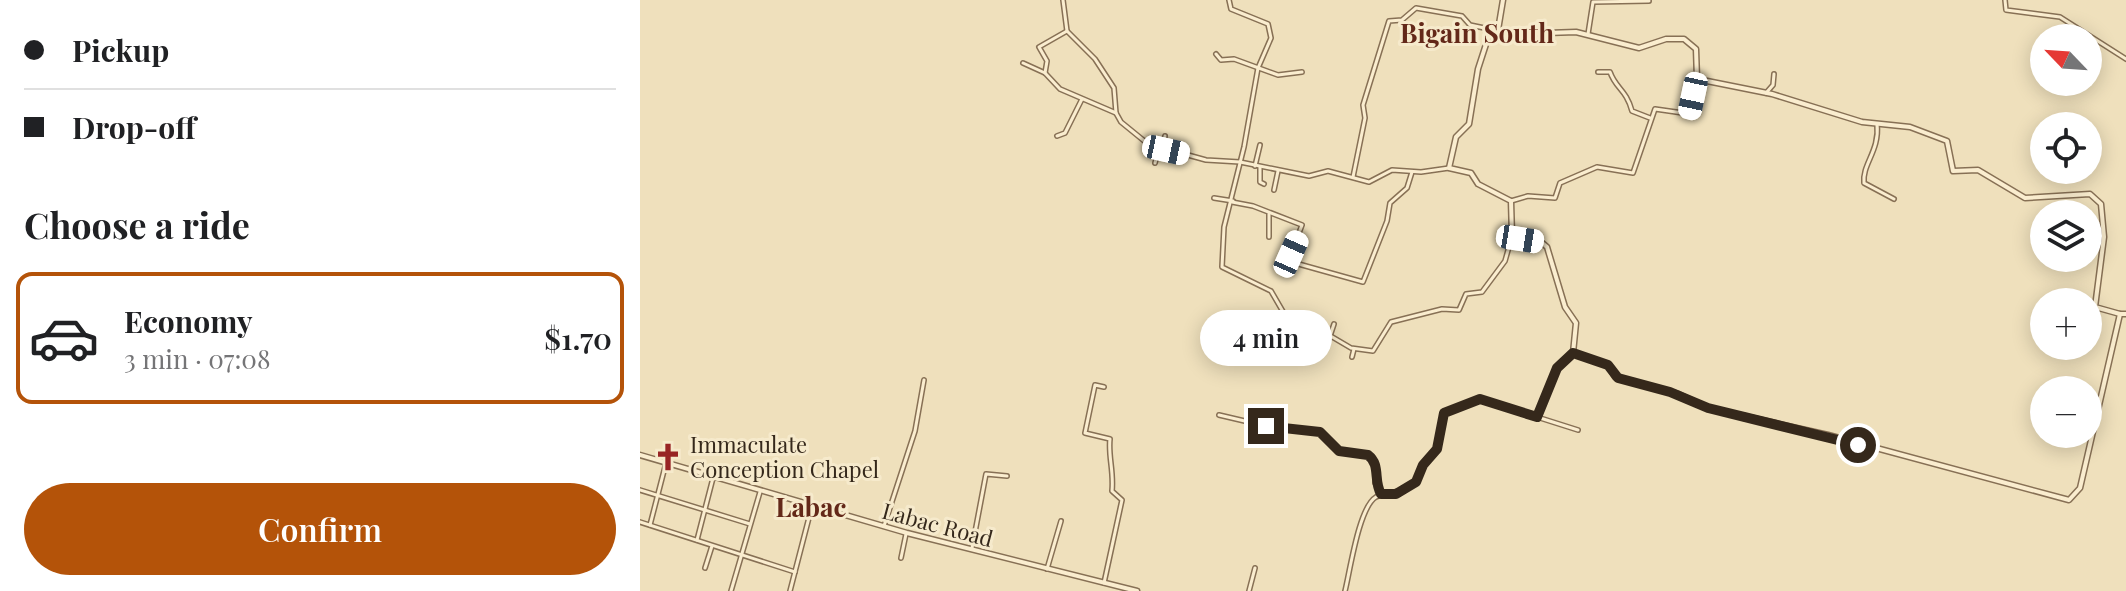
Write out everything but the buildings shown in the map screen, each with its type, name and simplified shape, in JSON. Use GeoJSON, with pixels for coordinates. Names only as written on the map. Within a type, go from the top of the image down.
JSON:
{"type":"FeatureCollection","features":[{"type":"Feature","properties":{"kind":"street"},"geometry":{"type":"LineString","coordinates":[[1063,0],[1067,31],[1095,59],[1114,88],[1116,113]]}},
{"type":"Feature","properties":{"kind":"street"},"geometry":{"type":"LineString","coordinates":[[1229,0],[1231,9],[1263,21],[1271,28],[1271,38],[1258,68],[1232,201],[1223,231],[1222,267],[1271,291],[1289,322],[1317,328],[1354,349],[1374,350],[1391,322],[1442,309],[1459,310],[1464,295],[1482,292],[1505,261],[1512,236],[1511,201]]}},
{"type":"Feature","properties":{"kind":"street"},"geometry":{"type":"LineString","coordinates":[[1449,168],[1456,137],[1469,124],[1482,52],[1496,30],[1503,0]]}},
{"type":"Feature","properties":{"kind":"street"},"geometry":{"type":"LineString","coordinates":[[2005,0],[2006,10],[2060,17],[2126,59]]}},
{"type":"Feature","properties":{"kind":"street"},"geometry":{"type":"LineString","coordinates":[[1588,36],[1593,2],[1649,1]]}},
{"type":"Feature","properties":{"kind":"street"},"geometry":{"type":"LineString","coordinates":[[1023,63],[1045,73],[1056,87],[1116,113],[1145,142],[1161,148],[1206,160],[1240,162],[1309,176],[1328,171],[1369,182],[1392,170],[1412,172],[1449,168],[1471,173],[1478,184],[1511,201],[1528,196],[1555,198],[1560,183],[1579,178],[1597,167],[1633,173],[1650,118],[1658,107],[1686,116],[1690,114],[1697,79],[1696,49],[1684,39],[1666,39],[1639,48],[1571,31],[1514,34],[1470,25],[1462,16],[1416,8],[1405,19],[1389,21],[1374,58],[1363,105],[1365,118],[1353,177]]}},
{"type":"Feature","properties":{"kind":"street"},"geometry":{"type":"LineString","coordinates":[[1045,73],[1047,61],[1039,47],[1067,31]]}},
{"type":"Feature","properties":{"kind":"street"},"geometry":{"type":"LineString","coordinates":[[1216,54],[1221,60],[1234,59],[1278,75],[1302,72]]}},
{"type":"Feature","properties":{"kind":"street"},"geometry":{"type":"LineString","coordinates":[[1598,72],[1610,72],[1613,81],[1628,93],[1632,111],[1650,118]]}},
{"type":"Feature","properties":{"kind":"street"},"geometry":{"type":"LineString","coordinates":[[1766,93],[1773,85],[1774,74]]}},
{"type":"Feature","properties":{"kind":"street"},"geometry":{"type":"LineString","coordinates":[[1573,353],[1608,365],[1618,378],[1670,392],[1708,408],[1828,435],[2069,500],[2077,494],[2123,314],[2095,307],[2104,237],[2101,204],[2092,195],[2069,193],[2032,199],[2019,196],[1978,170],[1953,171],[1945,139],[1905,125],[1877,124],[1766,93],[1697,79]]}},
{"type":"Feature","properties":{"kind":"street"},"geometry":{"type":"LineString","coordinates":[[1057,136],[1065,133],[1082,99]]}},
{"type":"Feature","properties":{"kind":"street"},"geometry":{"type":"LineString","coordinates":[[1877,124],[1877,147],[1864,183],[1894,199]]}},
{"type":"Feature","properties":{"kind":"street"},"geometry":{"type":"LineString","coordinates":[[1155,163],[1165,136]]}},
{"type":"Feature","properties":{"kind":"street"},"geometry":{"type":"LineString","coordinates":[[1255,166],[1260,145]]}},
{"type":"Feature","properties":{"kind":"street"},"geometry":{"type":"LineString","coordinates":[[1260,167],[1260,182],[1264,184]]}},
{"type":"Feature","properties":{"kind":"street"},"geometry":{"type":"LineString","coordinates":[[1274,190],[1278,171]]}},
{"type":"Feature","properties":{"kind":"street"},"geometry":{"type":"LineString","coordinates":[[1214,198],[1253,206],[1302,225],[1291,254],[1295,263],[1363,282],[1387,221],[1390,203],[1407,188],[1412,172]]}},
{"type":"Feature","properties":{"kind":"street"},"geometry":{"type":"LineString","coordinates":[[1269,214],[1269,237]]}},
{"type":"Feature","properties":{"kind":"street"},"geometry":{"type":"LineString","coordinates":[[1512,236],[1541,242],[1552,255],[1565,307],[1576,323],[1573,353],[1557,368],[1537,417]]}},
{"type":"Feature","properties":{"kind":"street"},"geometry":{"type":"LineString","coordinates":[[1330,336],[1334,324]]}},
{"type":"Feature","properties":{"kind":"street"},"geometry":{"type":"LineString","coordinates":[[1352,357],[1354,349]]}},
{"type":"Feature","properties":{"kind":"street"},"geometry":{"type":"LineString","coordinates":[[883,527],[915,431],[924,380]]}},
{"type":"Feature","properties":{"kind":"street"},"geometry":{"type":"LineString","coordinates":[[1104,387],[1095,385],[1085,433],[1110,439],[1108,452],[1115,473],[1112,491],[1122,500],[1104,583]]}},
{"type":"Feature","properties":{"kind":"street"},"geometry":{"type":"LineString","coordinates":[[1345,591],[1367,508],[1381,494],[1396,494],[1416,482],[1423,465],[1437,449],[1443,415],[1455,406],[1488,400],[1578,430]]}},
{"type":"Feature","properties":{"kind":"street"},"geometry":{"type":"LineString","coordinates":[[1219,415],[1266,426],[1320,432],[1339,451],[1368,455],[1376,465],[1375,483],[1381,494]]}},
{"type":"Feature","properties":{"kind":"street","name":"Labac Road"},"geometry":{"type":"LineString","coordinates":[[640,455],[883,527],[1104,583],[1112,588],[1137,591]]}},
{"type":"Feature","properties":{"kind":"street"},"geometry":{"type":"LineString","coordinates":[[650,525],[666,463]]}},
{"type":"Feature","properties":{"kind":"street"},"geometry":{"type":"LineString","coordinates":[[971,550],[986,474],[1007,476]]}},
{"type":"Feature","properties":{"kind":"street"},"geometry":{"type":"LineString","coordinates":[[696,541],[713,478]]}},
{"type":"Feature","properties":{"kind":"street"},"geometry":{"type":"LineString","coordinates":[[640,490],[750,524]]}},
{"type":"Feature","properties":{"kind":"street"},"geometry":{"type":"LineString","coordinates":[[731,591],[760,492]]}},
{"type":"Feature","properties":{"kind":"street"},"geometry":{"type":"LineString","coordinates":[[790,591],[812,506]]}},
{"type":"Feature","properties":{"kind":"street"},"geometry":{"type":"LineString","coordinates":[[1047,569],[1061,521]]}},
{"type":"Feature","properties":{"kind":"street"},"geometry":{"type":"LineString","coordinates":[[640,522],[795,572]]}},
{"type":"Feature","properties":{"kind":"street"},"geometry":{"type":"LineString","coordinates":[[901,558],[907,533]]}},
{"type":"Feature","properties":{"kind":"street"},"geometry":{"type":"LineString","coordinates":[[705,568],[712,546]]}},
{"type":"Feature","properties":{"kind":"street"},"geometry":{"type":"LineString","coordinates":[[1249,591],[1255,568]]}},
{"type":"Feature","properties":{"kind":"place","name":"Immaculate Conception Chapel"},"geometry":{"type":"Point","coordinates":[668,457]}},
{"type":"Feature","properties":{"kind":"district","name":"Bigain South"},"geometry":{"type":"Point","coordinates":[1477,32]}},
{"type":"Feature","properties":{"kind":"district","name":"Labac"},"geometry":{"type":"Point","coordinates":[811,506]}},
{"type":"Feature","properties":{"kind":"route"},"geometry":{"type":"LineString","coordinates":[[1266,426],[1320,432],[1341,452],[1354,451],[1368,455],[1376,465],[1376,486],[1381,494],[1391,495],[1413,486],[1421,475],[1423,465],[1437,449],[1444,413],[1455,406],[1480,399],[1498,402],[1537,417],[1557,368],[1573,353],[1608,365],[1618,378],[1678,394],[1708,408],[1740,413],[1858,445]]}}]}
